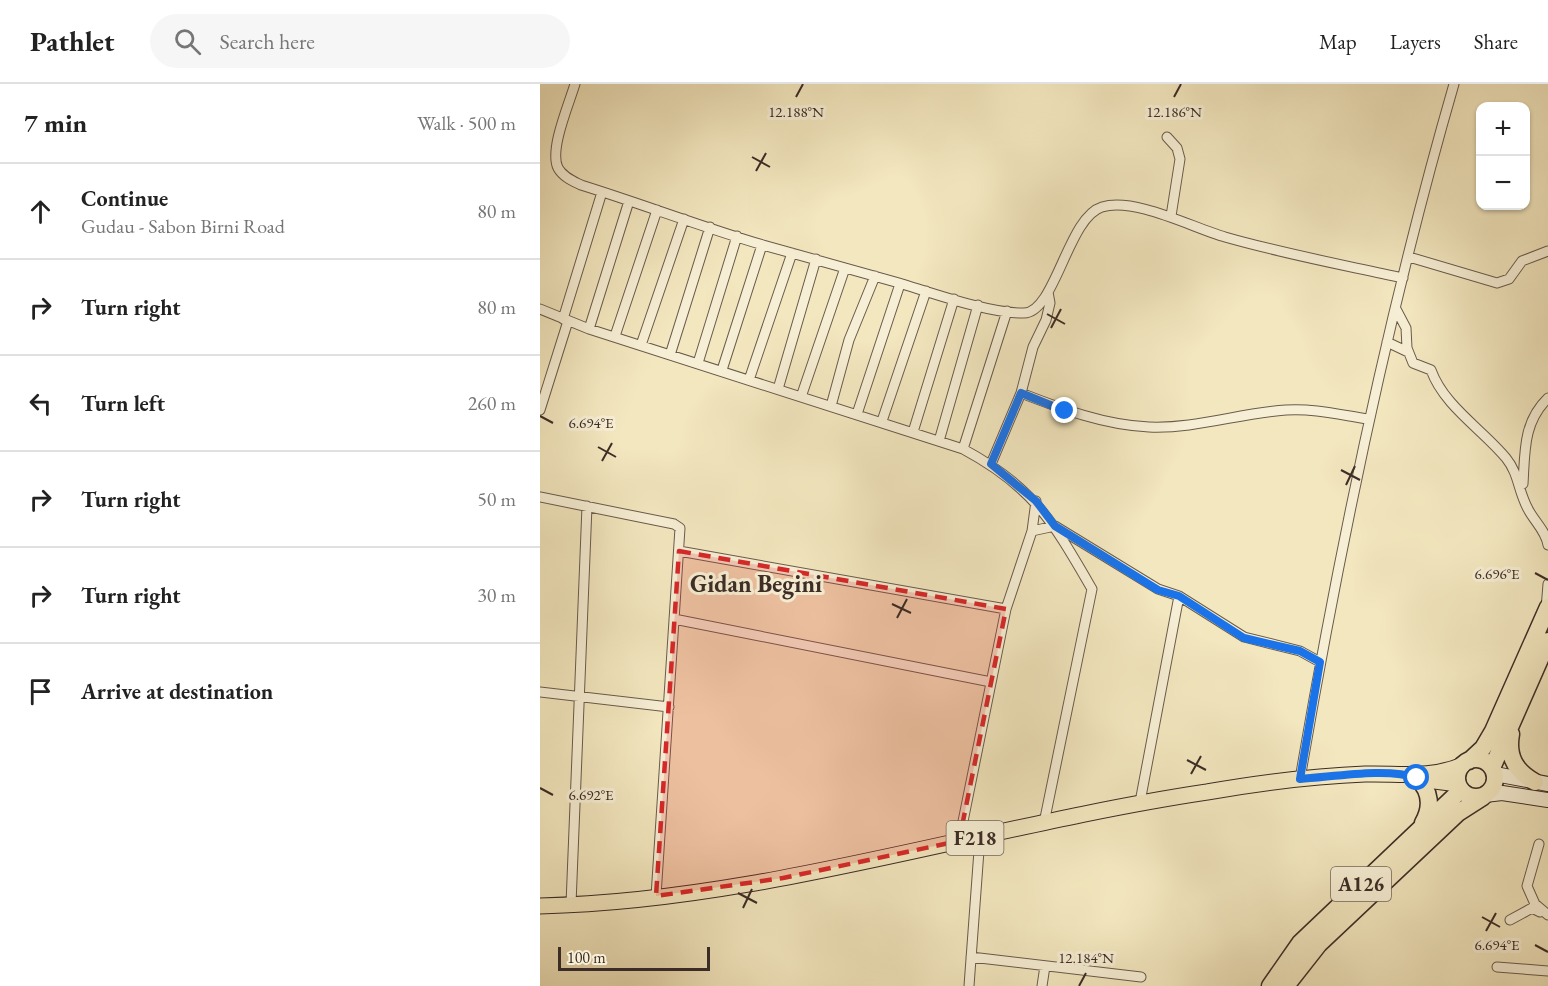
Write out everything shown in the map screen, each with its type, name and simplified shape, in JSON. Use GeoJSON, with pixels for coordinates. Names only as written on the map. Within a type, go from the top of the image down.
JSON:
{"type":"FeatureCollection","features":[{"type":"Feature","properties":{"kind":"highway"},"geometry":{"type":"LineString","coordinates":[[1547,609],[1493,731],[1483,748],[1466,763],[1457,777],[1459,787],[1472,797],[1484,796],[1493,788],[1494,771],[1548,641]]}},
{"type":"Feature","properties":{"kind":"highway"},"geometry":{"type":"LineString","coordinates":[[1515,718],[1510,742],[1511,757],[1521,772],[1541,783]]}},
{"type":"Feature","properties":{"kind":"highway"},"geometry":{"type":"LineString","coordinates":[[1466,763],[1482,760],[1494,771]]}},
{"type":"Feature","properties":{"kind":"highway"},"geometry":{"type":"LineString","coordinates":[[1413,777],[1425,786],[1430,802],[1425,821],[1419,829]]}},
{"type":"Feature","properties":{"kind":"highway","name":"A126"},"geometry":{"type":"LineString","coordinates":[[1270,986],[1300,943],[1419,829],[1459,787]]}},
{"type":"Feature","properties":{"kind":"highway","name":"A126"},"geometry":{"type":"LineString","coordinates":[[1286,986],[1318,945],[1458,813],[1484,796]]}},
{"type":"Feature","properties":{"kind":"main road","name":"F218"},"geometry":{"type":"LineString","coordinates":[[1413,777],[1446,772],[1466,763]]}},
{"type":"Feature","properties":{"kind":"main road","name":"F218"},"geometry":{"type":"LineString","coordinates":[[540,906],[656,896],[783,878],[1140,802],[1300,779],[1367,774],[1413,777],[1459,787]]}},
{"type":"Feature","properties":{"kind":"street"},"geometry":{"type":"LineString","coordinates":[[575,84],[554,155],[559,170],[567,178],[602,192],[762,245],[978,305],[1025,314],[1033,311],[1048,292],[1080,228],[1093,212],[1102,207],[1116,205],[1171,216],[1223,237],[1403,278]]}},
{"type":"Feature","properties":{"kind":"street"},"geometry":{"type":"LineString","coordinates":[[1300,779],[1320,662],[1368,419],[1454,84]]}},
{"type":"Feature","properties":{"kind":"street"},"geometry":{"type":"LineString","coordinates":[[1167,137],[1178,148],[1180,159],[1171,216]]}},
{"type":"Feature","properties":{"kind":"street"},"geometry":{"type":"LineString","coordinates":[[540,410],[602,192]]}},
{"type":"Feature","properties":{"kind":"street"},"geometry":{"type":"LineString","coordinates":[[590,329],[629,201]]}},
{"type":"Feature","properties":{"kind":"street"},"geometry":{"type":"LineString","coordinates":[[615,336],[657,210]]}},
{"type":"Feature","properties":{"kind":"street"},"geometry":{"type":"LineString","coordinates":[[641,345],[684,219]]}},
{"type":"Feature","properties":{"kind":"street"},"geometry":{"type":"LineString","coordinates":[[670,354],[710,227]]}},
{"type":"Feature","properties":{"kind":"street"},"geometry":{"type":"LineString","coordinates":[[698,363],[737,236]]}},
{"type":"Feature","properties":{"kind":"street"},"geometry":{"type":"LineString","coordinates":[[723,370],[762,245]]}},
{"type":"Feature","properties":{"kind":"street"},"geometry":{"type":"LineString","coordinates":[[1409,256],[1497,283],[1509,279],[1522,261],[1548,251]]}},
{"type":"Feature","properties":{"kind":"street"},"geometry":{"type":"LineString","coordinates":[[748,380],[792,253]]}},
{"type":"Feature","properties":{"kind":"street"},"geometry":{"type":"LineString","coordinates":[[778,389],[816,259]]}},
{"type":"Feature","properties":{"kind":"street"},"geometry":{"type":"LineString","coordinates":[[801,397],[845,268]]}},
{"type":"Feature","properties":{"kind":"street"},"geometry":{"type":"LineString","coordinates":[[831,406],[849,340],[874,276]]}},
{"type":"Feature","properties":{"kind":"street"},"geometry":{"type":"LineString","coordinates":[[857,414],[900,284]]}},
{"type":"Feature","properties":{"kind":"street"},"geometry":{"type":"LineString","coordinates":[[882,422],[926,291]]}},
{"type":"Feature","properties":{"kind":"street"},"geometry":{"type":"LineString","coordinates":[[991,464],[1021,393],[1033,347],[1046,320],[1050,303],[1048,292]]}},
{"type":"Feature","properties":{"kind":"street"},"geometry":{"type":"LineString","coordinates":[[913,432],[954,299]]}},
{"type":"Feature","properties":{"kind":"street"},"geometry":{"type":"LineString","coordinates":[[939,441],[978,305]]}},
{"type":"Feature","properties":{"kind":"street"},"geometry":{"type":"LineString","coordinates":[[540,309],[590,329],[963,449],[991,464],[1036,501],[1055,526],[1092,589],[1044,823]]}},
{"type":"Feature","properties":{"kind":"street"},"geometry":{"type":"LineString","coordinates":[[1396,309],[1406,328],[1408,352],[1413,363],[1431,370],[1437,387],[1505,457],[1517,474],[1527,507],[1547,537],[1548,545]]}},
{"type":"Feature","properties":{"kind":"street"},"geometry":{"type":"LineString","coordinates":[[963,449],[1007,311]]}},
{"type":"Feature","properties":{"kind":"street"},"geometry":{"type":"LineString","coordinates":[[1387,342],[1408,352]]}},
{"type":"Feature","properties":{"kind":"street"},"geometry":{"type":"LineString","coordinates":[[1021,393],[1065,411],[1147,427],[1295,409],[1368,419]]}},
{"type":"Feature","properties":{"kind":"street"},"geometry":{"type":"LineString","coordinates":[[1522,493],[1525,445],[1529,426],[1534,412],[1548,398]]}},
{"type":"Feature","properties":{"kind":"street"},"geometry":{"type":"LineString","coordinates":[[540,497],[674,524],[680,528],[656,896]]}},
{"type":"Feature","properties":{"kind":"street"},"geometry":{"type":"LineString","coordinates":[[959,841],[1006,609],[1032,531],[1036,501]]}},
{"type":"Feature","properties":{"kind":"street"},"geometry":{"type":"LineString","coordinates":[[571,904],[587,506]]}},
{"type":"Feature","properties":{"kind":"street"},"geometry":{"type":"LineString","coordinates":[[1032,531],[1055,526],[1158,590],[1179,596],[1244,638],[1300,651],[1320,662]]}},
{"type":"Feature","properties":{"kind":"street"},"geometry":{"type":"LineString","coordinates":[[679,551],[1006,609]]}},
{"type":"Feature","properties":{"kind":"street"},"geometry":{"type":"LineString","coordinates":[[1547,609],[1548,584]]}},
{"type":"Feature","properties":{"kind":"street"},"geometry":{"type":"LineString","coordinates":[[1140,802],[1179,596]]}},
{"type":"Feature","properties":{"kind":"street"},"geometry":{"type":"LineString","coordinates":[[674,619],[991,682]]}},
{"type":"Feature","properties":{"kind":"street"},"geometry":{"type":"LineString","coordinates":[[540,692],[669,707]]}},
{"type":"Feature","properties":{"kind":"street"},"geometry":{"type":"LineString","coordinates":[[1494,771],[1541,783]]}},
{"type":"Feature","properties":{"kind":"street"},"geometry":{"type":"LineString","coordinates":[[1484,796],[1502,793],[1548,800]]}},
{"type":"Feature","properties":{"kind":"street"},"geometry":{"type":"LineString","coordinates":[[969,986],[980,837]]}},
{"type":"Feature","properties":{"kind":"street"},"geometry":{"type":"LineString","coordinates":[[1539,844],[1527,886],[1535,903],[1548,915]]}},
{"type":"Feature","properties":{"kind":"street"},"geometry":{"type":"LineString","coordinates":[[1510,920],[1532,908],[1548,915]]}},
{"type":"Feature","properties":{"kind":"street"},"geometry":{"type":"LineString","coordinates":[[971,957],[1141,978]]}},
{"type":"Feature","properties":{"kind":"street"},"geometry":{"type":"LineString","coordinates":[[1042,986],[1045,966]]}},
{"type":"Feature","properties":{"kind":"street"},"geometry":{"type":"LineString","coordinates":[[1497,967],[1548,971]]}},
{"type":"Feature","properties":{"kind":"highlighted area"},"geometry":{"type":"Polygon","coordinates":[[[679,551],[1006,609],[959,841],[783,878],[656,896],[679,551]]]}},
{"type":"Feature","properties":{"kind":"district","name":"Gidan Begini"},"geometry":{"type":"Point","coordinates":[756,583]}},
{"type":"Feature","properties":{"kind":"route"},"geometry":{"type":"LineString","coordinates":[[1065,411],[1021,393],[991,464],[1036,501],[1055,526],[1158,590],[1179,596],[1244,638],[1300,651],[1320,662],[1300,779],[1367,774],[1417,778]]}}]}
